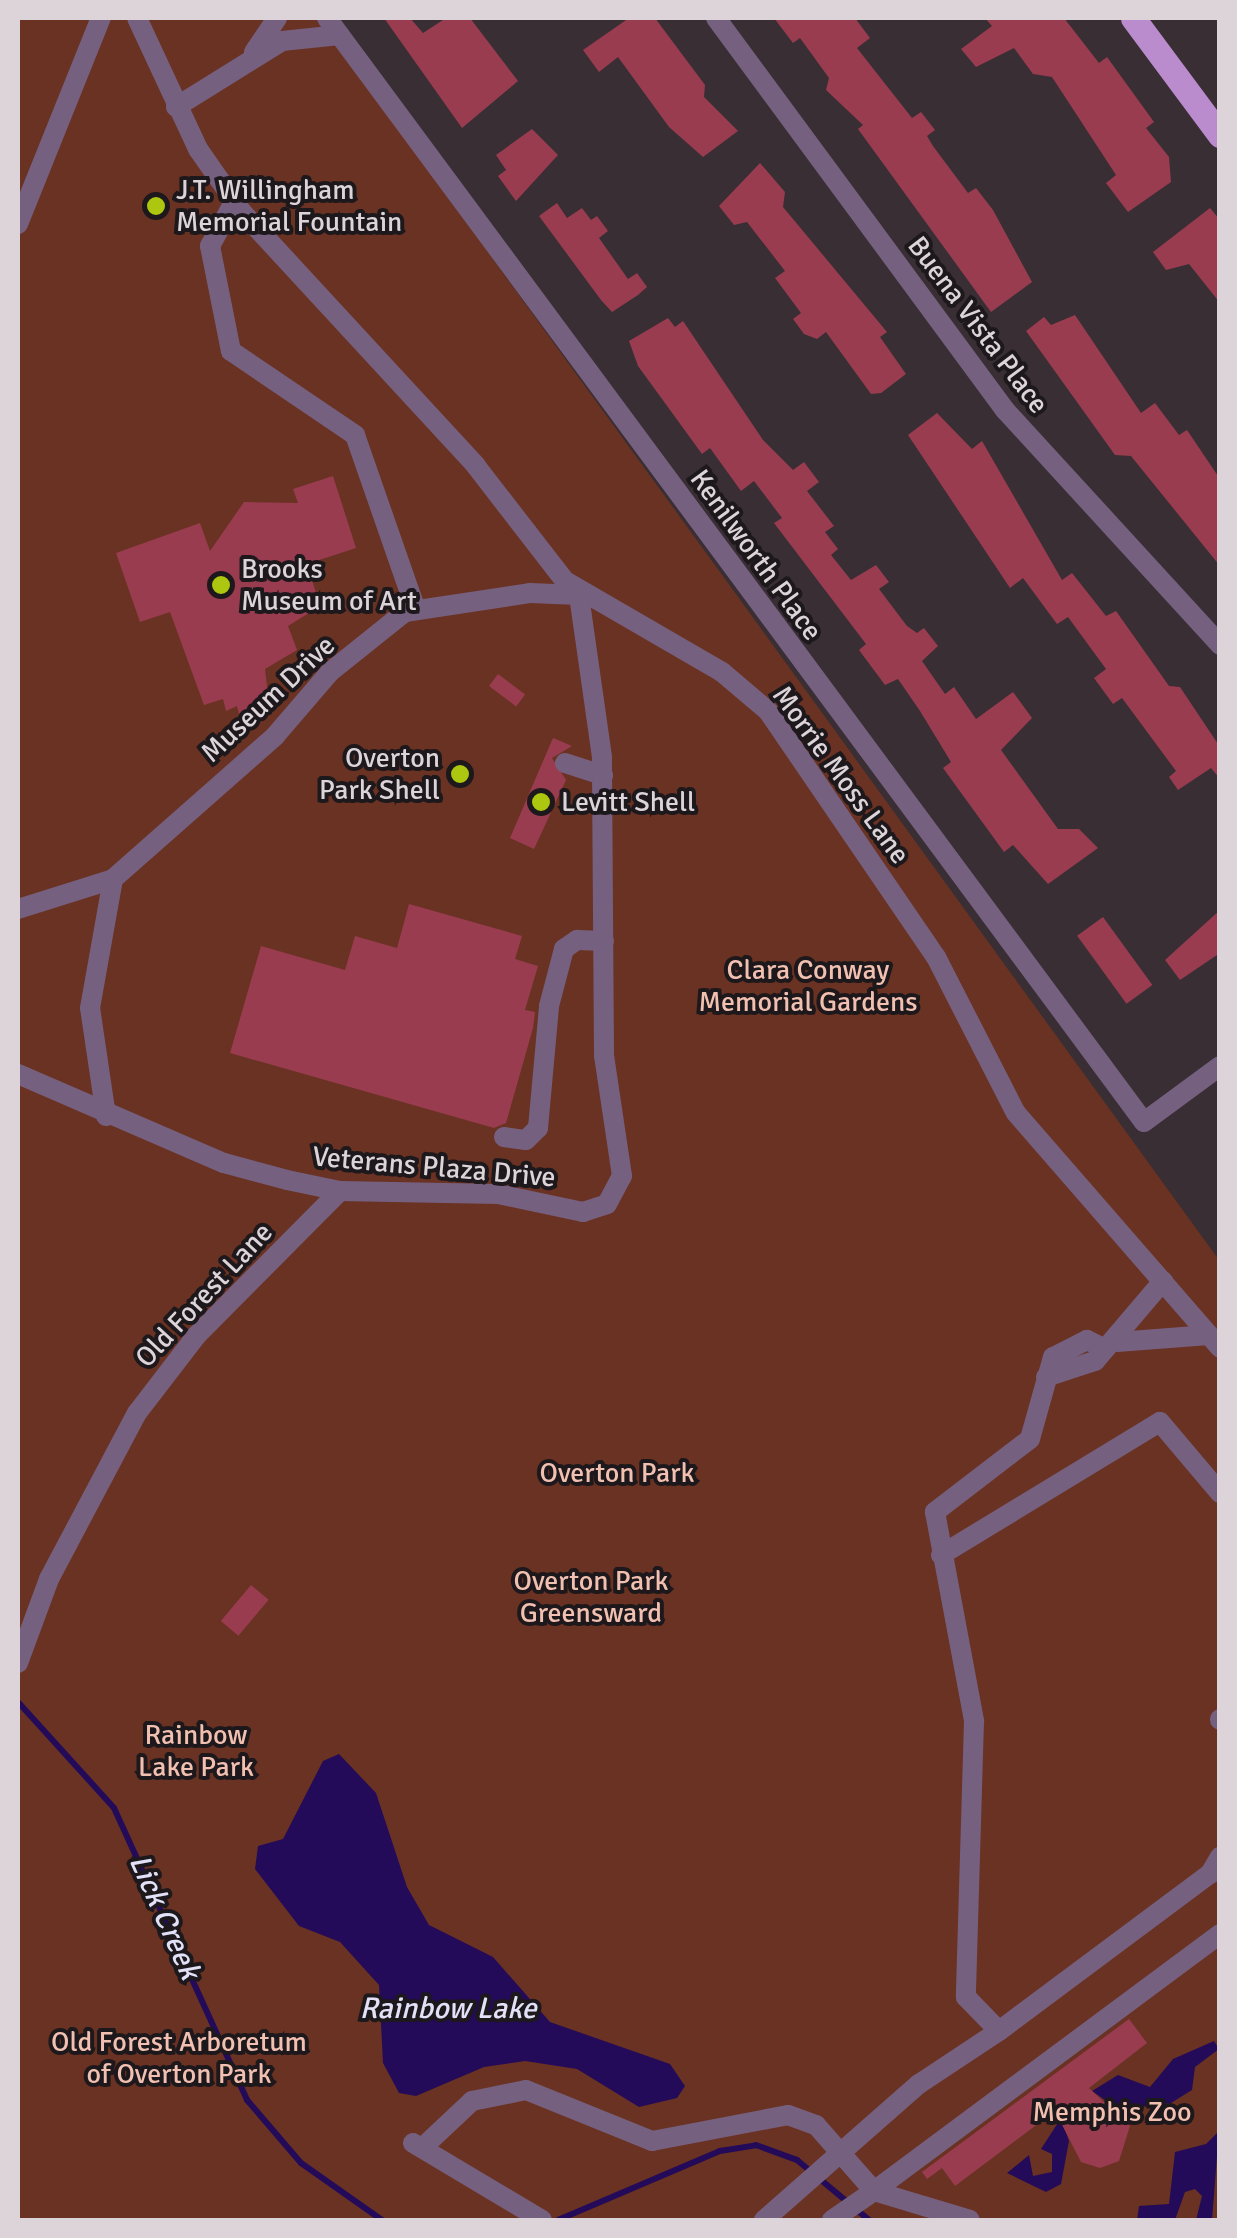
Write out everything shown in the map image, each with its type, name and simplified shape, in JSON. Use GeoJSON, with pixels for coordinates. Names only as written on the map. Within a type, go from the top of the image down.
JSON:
{"type":"FeatureCollection","features":[{"type":"Feature","properties":{"kind":"main road"},"geometry":{"type":"LineString","coordinates":[[1133,18],[1220,135]]}},
{"type":"Feature","properties":{"kind":"street"},"geometry":{"type":"LineString","coordinates":[[18,224],[101,18]]}},
{"type":"Feature","properties":{"kind":"street","name":"Morrie Moss Lane"},"geometry":{"type":"LineString","coordinates":[[137,18],[176,107],[234,202],[476,466],[580,595],[722,672],[768,711],[936,957],[1016,1113],[1214,1341]]}},
{"type":"Feature","properties":{"kind":"street"},"geometry":{"type":"LineString","coordinates":[[253,54],[276,18]]}},
{"type":"Feature","properties":{"kind":"street","name":"Buena Vista Place"},"geometry":{"type":"LineString","coordinates":[[716,18],[1005,410],[1220,645]]}},
{"type":"Feature","properties":{"kind":"street"},"geometry":{"type":"LineString","coordinates":[[176,107],[253,54],[333,26]]}},
{"type":"Feature","properties":{"kind":"street","name":"Kenilworth Place"},"geometry":{"type":"LineString","coordinates":[[333,26],[1144,1122],[1220,1066]]}},
{"type":"Feature","properties":{"kind":"street"},"geometry":{"type":"LineString","coordinates":[[234,202],[210,246],[231,351],[356,435],[416,608],[580,595]]}},
{"type":"Feature","properties":{"kind":"street","name":"Veterans Plaza Drive"},"geometry":{"type":"LineString","coordinates":[[18,1074],[106,1116],[224,1162],[340,1191],[498,1194],[583,1212],[607,1204],[622,1176],[604,1056],[602,776],[580,595]]}},
{"type":"Feature","properties":{"kind":"street","name":"Museum Drive"},"geometry":{"type":"LineString","coordinates":[[18,909],[113,879],[276,736],[330,672],[416,608]]}},
{"type":"Feature","properties":{"kind":"street"},"geometry":{"type":"LineString","coordinates":[[564,763],[602,776]]}},
{"type":"Feature","properties":{"kind":"street"},"geometry":{"type":"LineString","coordinates":[[106,1116],[90,1008],[113,879]]}},
{"type":"Feature","properties":{"kind":"street"},"geometry":{"type":"LineString","coordinates":[[504,1137],[526,1140],[538,1128],[549,1006],[564,949],[577,940],[604,941]]}},
{"type":"Feature","properties":{"kind":"street","name":"Old Forest Lane"},"geometry":{"type":"LineString","coordinates":[[18,1662],[49,1578],[137,1413],[196,1336],[340,1191]]}},
{"type":"Feature","properties":{"kind":"street"},"geometry":{"type":"LineString","coordinates":[[999,2031],[966,1997],[974,1721],[936,1512],[994,1472],[1030,1439],[1046,1378],[1064,1377],[1110,1345],[1163,1282]]}},
{"type":"Feature","properties":{"kind":"street"},"geometry":{"type":"LineString","coordinates":[[1110,1345],[1214,1341]]}},
{"type":"Feature","properties":{"kind":"street"},"geometry":{"type":"LineString","coordinates":[[941,1555],[1160,1422],[1220,1493]]}},
{"type":"Feature","properties":{"kind":"street"},"geometry":{"type":"LineString","coordinates":[[764,2220],[919,2084],[999,2031],[1210,1874],[1220,1857]]}},
{"type":"Feature","properties":{"kind":"street"},"geometry":{"type":"LineString","coordinates":[[835,2218],[1220,1934]]}},
{"type":"Feature","properties":{"kind":"street"},"geometry":{"type":"LineString","coordinates":[[538,2217],[418,2145],[472,2101],[526,2090],[652,2141],[788,2115],[816,2125],[843,2151],[869,2194],[970,2220]]}},
{"type":"Feature","properties":{"kind":"green space","name":"Overton Park"},"geometry":{"type":"Polygon","coordinates":[[[18,18],[318,18],[1219,1260],[1219,2220],[18,2220],[18,18]]]}},
{"type":"Feature","properties":{"kind":"water","name":"Rainbow Lake"},"geometry":{"type":"Polygon","coordinates":[[[339,1754],[376,1793],[407,1887],[429,1925],[493,1957],[550,2022],[670,2064],[685,2086],[677,2098],[639,2107],[577,2069],[525,2061],[484,2067],[416,2096],[399,2093],[383,2063],[379,1985],[340,1942],[299,1926],[255,1869],[258,1846],[283,1839],[323,1761],[339,1754]]]}},
{"type":"Feature","properties":{"kind":"water"},"geometry":{"type":"Polygon","coordinates":[[[1214,2041],[1219,2049],[1195,2067],[1192,2090],[1171,2103],[1119,2110],[1092,2091],[1118,2075],[1150,2087],[1173,2059],[1214,2041]]]}},
{"type":"Feature","properties":{"kind":"water"},"geometry":{"type":"Polygon","coordinates":[[[1061,2118],[1069,2141],[1061,2184],[1046,2192],[1007,2173],[1029,2155],[1033,2176],[1052,2172],[1052,2154],[1041,2149],[1061,2118]]]}},
{"type":"Feature","properties":{"kind":"water"},"geometry":{"type":"Polygon","coordinates":[[[1219,2131],[1212,2220],[1196,2220],[1202,2196],[1195,2189],[1185,2192],[1175,2220],[1137,2220],[1139,2206],[1169,2204],[1175,2152],[1206,2144],[1219,2131]]]}},
{"type":"Feature","properties":{"kind":"building"},"geometry":{"type":"Polygon","coordinates":[[[384,18],[410,18],[423,33],[446,18],[470,18],[518,81],[462,128],[384,18]]]}},
{"type":"Feature","properties":{"kind":"building"},"geometry":{"type":"Polygon","coordinates":[[[629,18],[655,18],[705,85],[704,97],[738,131],[703,157],[669,127],[618,57],[599,72],[583,50],[629,18]]]}},
{"type":"Feature","properties":{"kind":"building"},"geometry":{"type":"Polygon","coordinates":[[[774,18],[855,18],[870,38],[857,48],[912,118],[921,112],[935,130],[927,136],[933,146],[968,193],[976,188],[993,210],[1032,282],[991,312],[858,129],[863,125],[826,90],[829,78],[800,38],[793,43],[774,18]]]}},
{"type":"Feature","properties":{"kind":"building"},"geometry":{"type":"Polygon","coordinates":[[[985,18],[1064,18],[1099,63],[1107,57],[1154,122],[1146,128],[1169,157],[1171,182],[1128,212],[1106,183],[1116,175],[1052,77],[1033,74],[1014,48],[976,67],[961,49],[992,26],[985,18]]]}},
{"type":"Feature","properties":{"kind":"building"},"geometry":{"type":"Polygon","coordinates":[[[532,129],[558,155],[516,201],[498,176],[506,170],[496,155],[532,129]]]}},
{"type":"Feature","properties":{"kind":"building"},"geometry":{"type":"Polygon","coordinates":[[[760,163],[785,192],[783,207],[887,332],[880,337],[906,374],[881,393],[871,394],[826,332],[817,339],[804,334],[793,319],[801,313],[775,278],[785,271],[747,222],[734,225],[719,206],[760,163]]]}},
{"type":"Feature","properties":{"kind":"building"},"geometry":{"type":"Polygon","coordinates":[[[557,203],[567,218],[582,208],[591,220],[597,216],[608,231],[599,238],[628,279],[637,273],[647,287],[612,312],[539,216],[557,203]]]}},
{"type":"Feature","properties":{"kind":"building"},"geometry":{"type":"Polygon","coordinates":[[[1210,208],[1220,220],[1220,303],[1189,264],[1166,270],[1153,252],[1210,208]]]}},
{"type":"Feature","properties":{"kind":"building"},"geometry":{"type":"Polygon","coordinates":[[[1075,315],[1141,413],[1155,403],[1179,435],[1187,430],[1220,479],[1220,566],[1131,456],[1115,455],[1026,331],[1044,317],[1051,325],[1075,315]]]}},
{"type":"Feature","properties":{"kind":"building"},"geometry":{"type":"Polygon","coordinates":[[[668,318],[675,327],[683,321],[763,440],[793,470],[804,462],[819,482],[807,491],[834,526],[825,532],[838,549],[831,555],[851,580],[876,565],[889,582],[879,589],[907,626],[917,633],[924,628],[938,646],[922,661],[945,694],[954,687],[976,719],[1013,692],[1032,718],[1001,750],[1058,829],[1079,829],[1098,848],[1048,884],[1013,845],[1004,852],[943,768],[951,762],[898,679],[885,685],[859,650],[866,644],[774,523],[782,518],[754,481],[741,491],[710,448],[702,454],[638,366],[629,341],[668,318]]]}},
{"type":"Feature","properties":{"kind":"building"},"geometry":{"type":"Polygon","coordinates":[[[937,413],[972,449],[982,441],[1062,580],[1072,573],[1106,616],[1116,611],[1169,686],[1180,687],[1220,747],[1220,779],[1211,768],[1178,790],[1169,777],[1176,771],[1122,698],[1113,704],[1094,678],[1106,669],[1068,617],[1057,624],[1023,578],[1010,588],[908,435],[937,413]]]}},
{"type":"Feature","properties":{"kind":"building","name":"Brooks Museum of Art"},"geometry":{"type":"Polygon","coordinates":[[[333,476],[356,548],[307,564],[320,606],[288,626],[297,650],[265,669],[269,703],[239,714],[237,706],[226,711],[223,699],[204,705],[170,612],[140,622],[116,553],[200,523],[210,551],[244,502],[298,503],[293,489],[333,476]]]}},
{"type":"Feature","properties":{"kind":"building"},"geometry":{"type":"Polygon","coordinates":[[[498,674],[525,694],[516,706],[489,686],[498,674]]]}},
{"type":"Feature","properties":{"kind":"building","name":"Levitt Shell"},"geometry":{"type":"Polygon","coordinates":[[[553,738],[572,746],[552,758],[566,780],[534,849],[510,838],[553,738]]]}},
{"type":"Feature","properties":{"kind":"building"},"geometry":{"type":"Polygon","coordinates":[[[409,904],[522,936],[515,959],[538,966],[525,1010],[535,1012],[533,1028],[506,1123],[494,1128],[230,1053],[261,946],[345,970],[355,936],[397,948],[409,904]]]}},
{"type":"Feature","properties":{"kind":"building"},"geometry":{"type":"Polygon","coordinates":[[[1220,910],[1220,953],[1180,980],[1165,960],[1220,910]]]}},
{"type":"Feature","properties":{"kind":"building"},"geometry":{"type":"Polygon","coordinates":[[[1103,917],[1152,985],[1126,1004],[1077,936],[1103,917]]]}},
{"type":"Feature","properties":{"kind":"building"},"geometry":{"type":"Polygon","coordinates":[[[251,1585],[269,1600],[238,1636],[221,1621],[251,1585]]]}},
{"type":"Feature","properties":{"kind":"building"},"geometry":{"type":"Polygon","coordinates":[[[1129,2019],[1147,2043],[1089,2088],[1130,2126],[1119,2161],[1100,2168],[1081,2162],[1055,2111],[955,2186],[942,2168],[927,2179],[922,2172],[1129,2019]]]}},
{"type":"Feature","properties":{"kind":"waterway","name":"Lick Creek"},"geometry":{"type":"LineString","coordinates":[[18,1702],[114,1808],[247,2100],[301,2163],[382,2220]]}},
{"type":"Feature","properties":{"kind":"waterway","name":"Lick Creek"},"geometry":{"type":"LineString","coordinates":[[558,2220],[720,2151],[756,2145],[797,2160],[869,2220]]}},
{"type":"Feature","properties":{"kind":"place","name":"J.T. Willingham Memorial Fountain"},"geometry":{"type":"Point","coordinates":[156,206]}},
{"type":"Feature","properties":{"kind":"place","name":"Brooks Museum of Art"},"geometry":{"type":"Point","coordinates":[221,585]}},
{"type":"Feature","properties":{"kind":"place","name":"Overton Park Shell"},"geometry":{"type":"Point","coordinates":[460,774]}},
{"type":"Feature","properties":{"kind":"place","name":"Levitt Shell"},"geometry":{"type":"Point","coordinates":[541,802]}},
{"type":"Feature","properties":{"kind":"park label","name":"Clara Conway Memorial Gardens"},"geometry":{"type":"Point","coordinates":[808,986]}},
{"type":"Feature","properties":{"kind":"park label","name":"Overton Park Greensward"},"geometry":{"type":"Point","coordinates":[591,1597]}},
{"type":"Feature","properties":{"kind":"park label","name":"Rainbow Lake Park"},"geometry":{"type":"Point","coordinates":[196,1751]}},
{"type":"Feature","properties":{"kind":"park label","name":"Old Forest Arboretum of Overton Park"},"geometry":{"type":"Point","coordinates":[179,2058]}},
{"type":"Feature","properties":{"kind":"park label","name":"Memphis Zoo"},"geometry":{"type":"Point","coordinates":[1112,2112]}}]}
